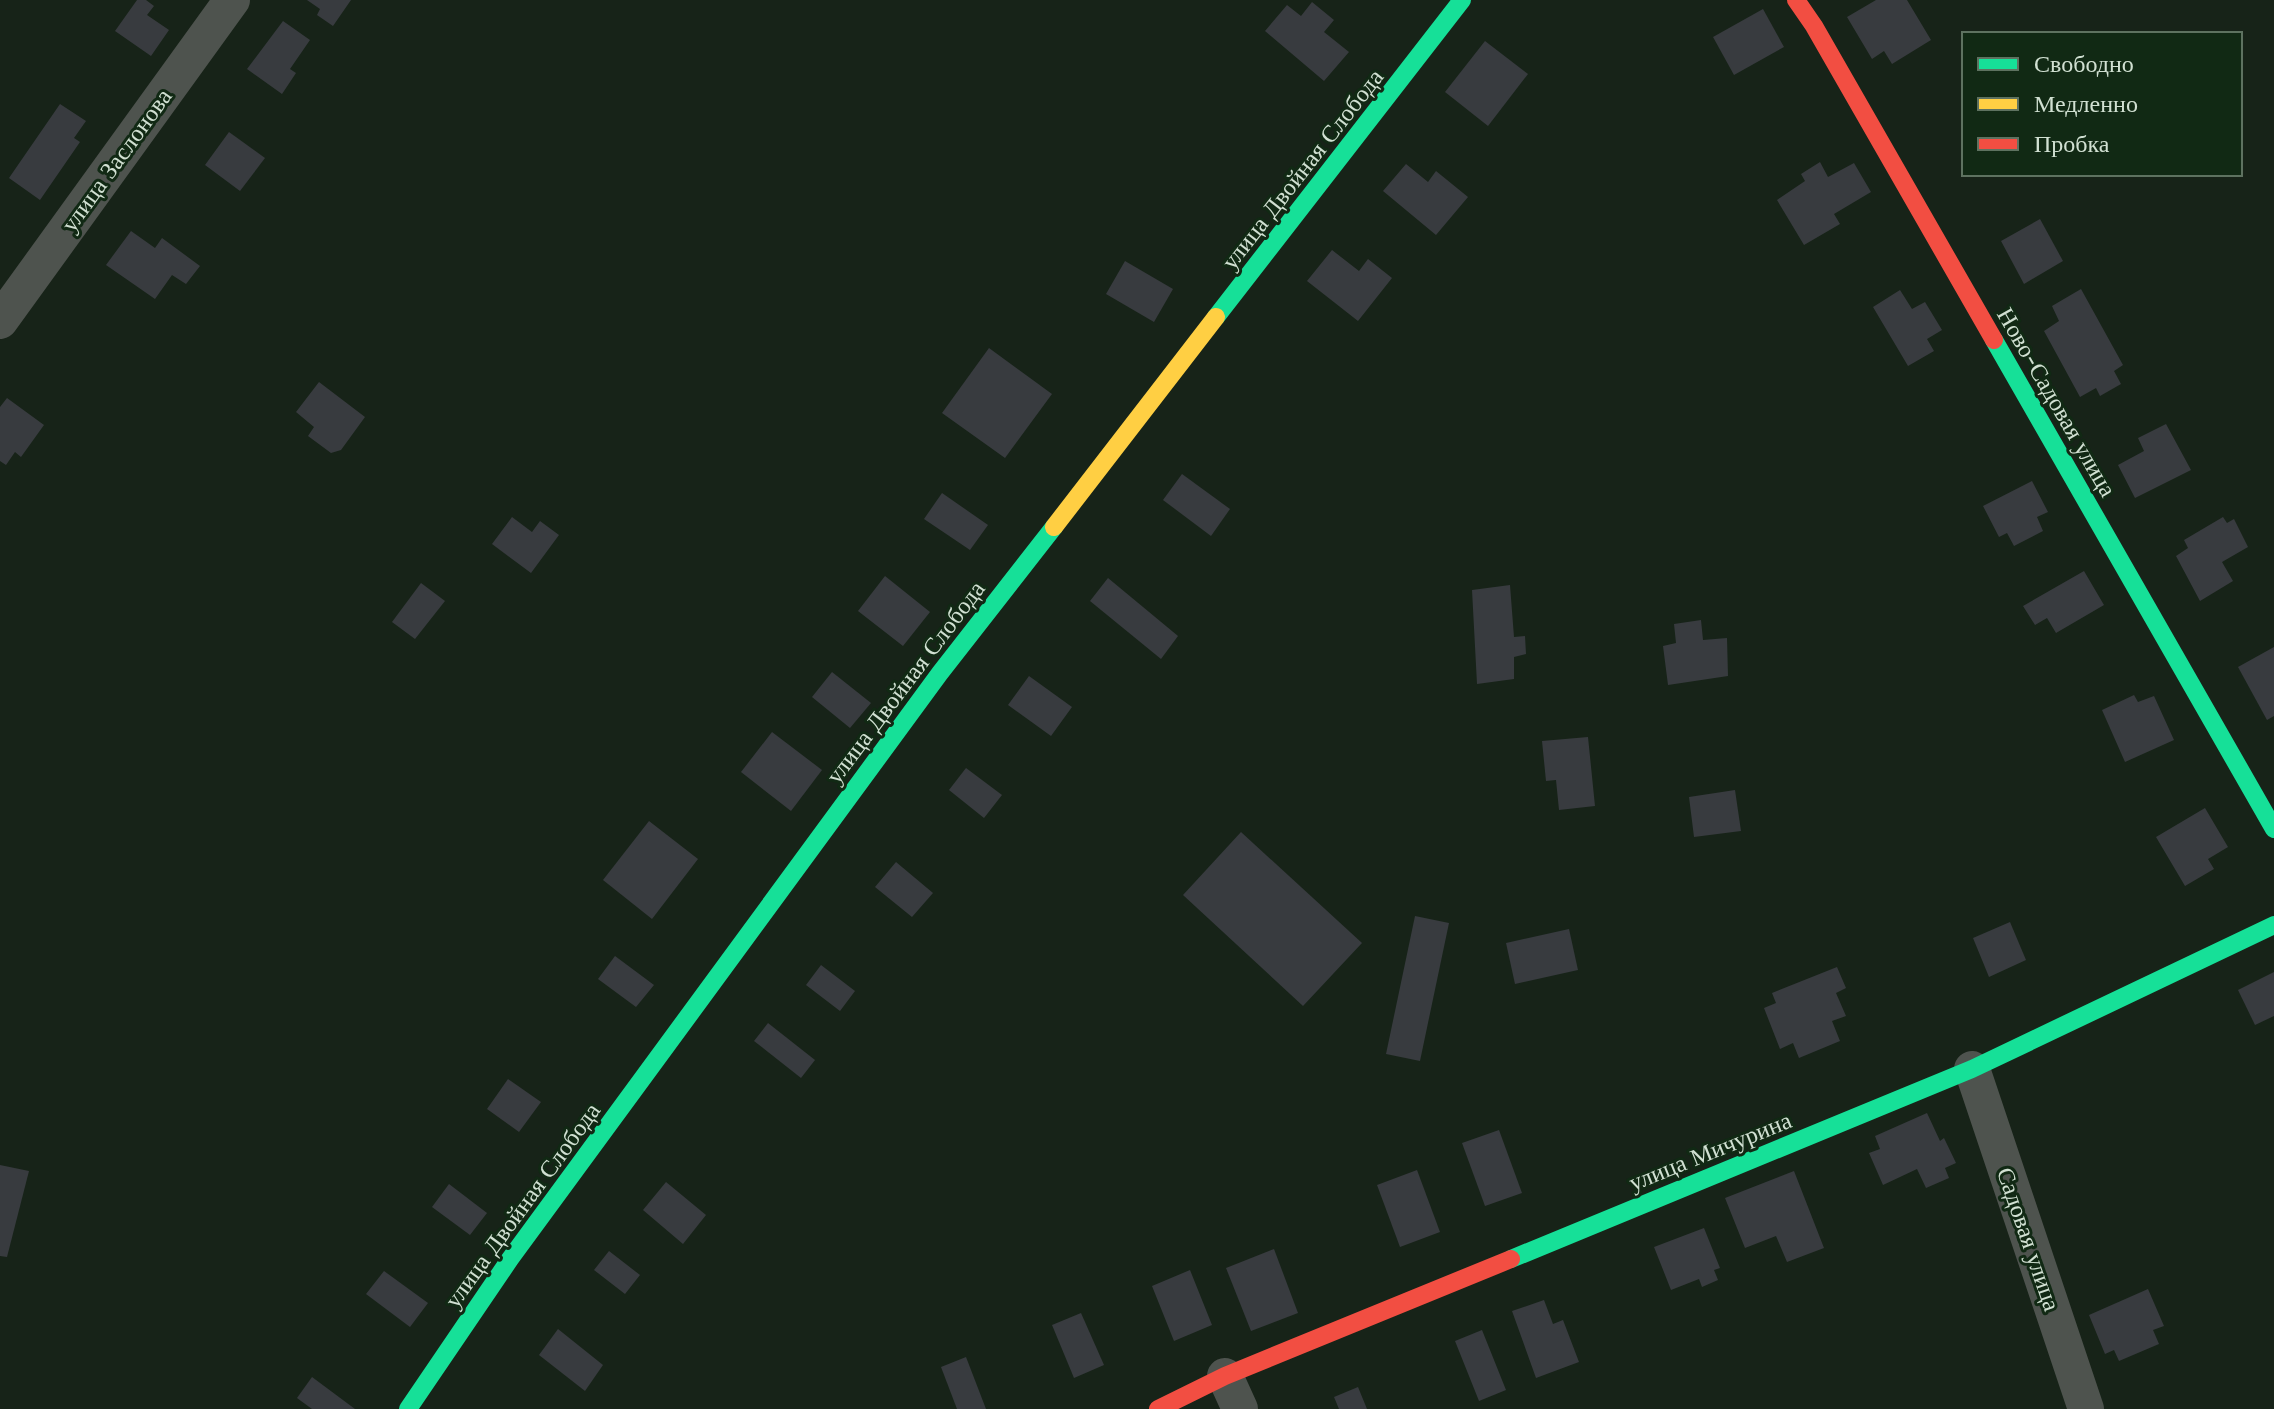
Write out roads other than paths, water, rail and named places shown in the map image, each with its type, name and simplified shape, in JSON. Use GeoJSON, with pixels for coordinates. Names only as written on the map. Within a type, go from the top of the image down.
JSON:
{"type":"FeatureCollection","features":[{"type":"Feature","properties":{"kind":"street","name":"улица Заслонова"},"geometry":{"type":"LineString","coordinates":[[0,321],[232,0]]}},
{"type":"Feature","properties":{"kind":"street","name":"улица Двойная Слобода"},"geometry":{"type":"LineString","coordinates":[[408,1409],[510,1259],[940,673],[1462,0]]}},
{"type":"Feature","properties":{"kind":"street","name":"Ново-Садовая улица"},"geometry":{"type":"LineString","coordinates":[[1796,0],[1814,26],[2274,829]]}},
{"type":"Feature","properties":{"kind":"street","name":"улица Мичурина"},"geometry":{"type":"LineString","coordinates":[[1158,1409],[1225,1376],[1972,1069],[2274,925]]}},
{"type":"Feature","properties":{"kind":"street","name":"Садовая улица"},"geometry":{"type":"LineString","coordinates":[[1972,1069],[2086,1409]]}},
{"type":"Feature","properties":{"kind":"street"},"geometry":{"type":"LineString","coordinates":[[1225,1376],[1240,1409]]}}]}
